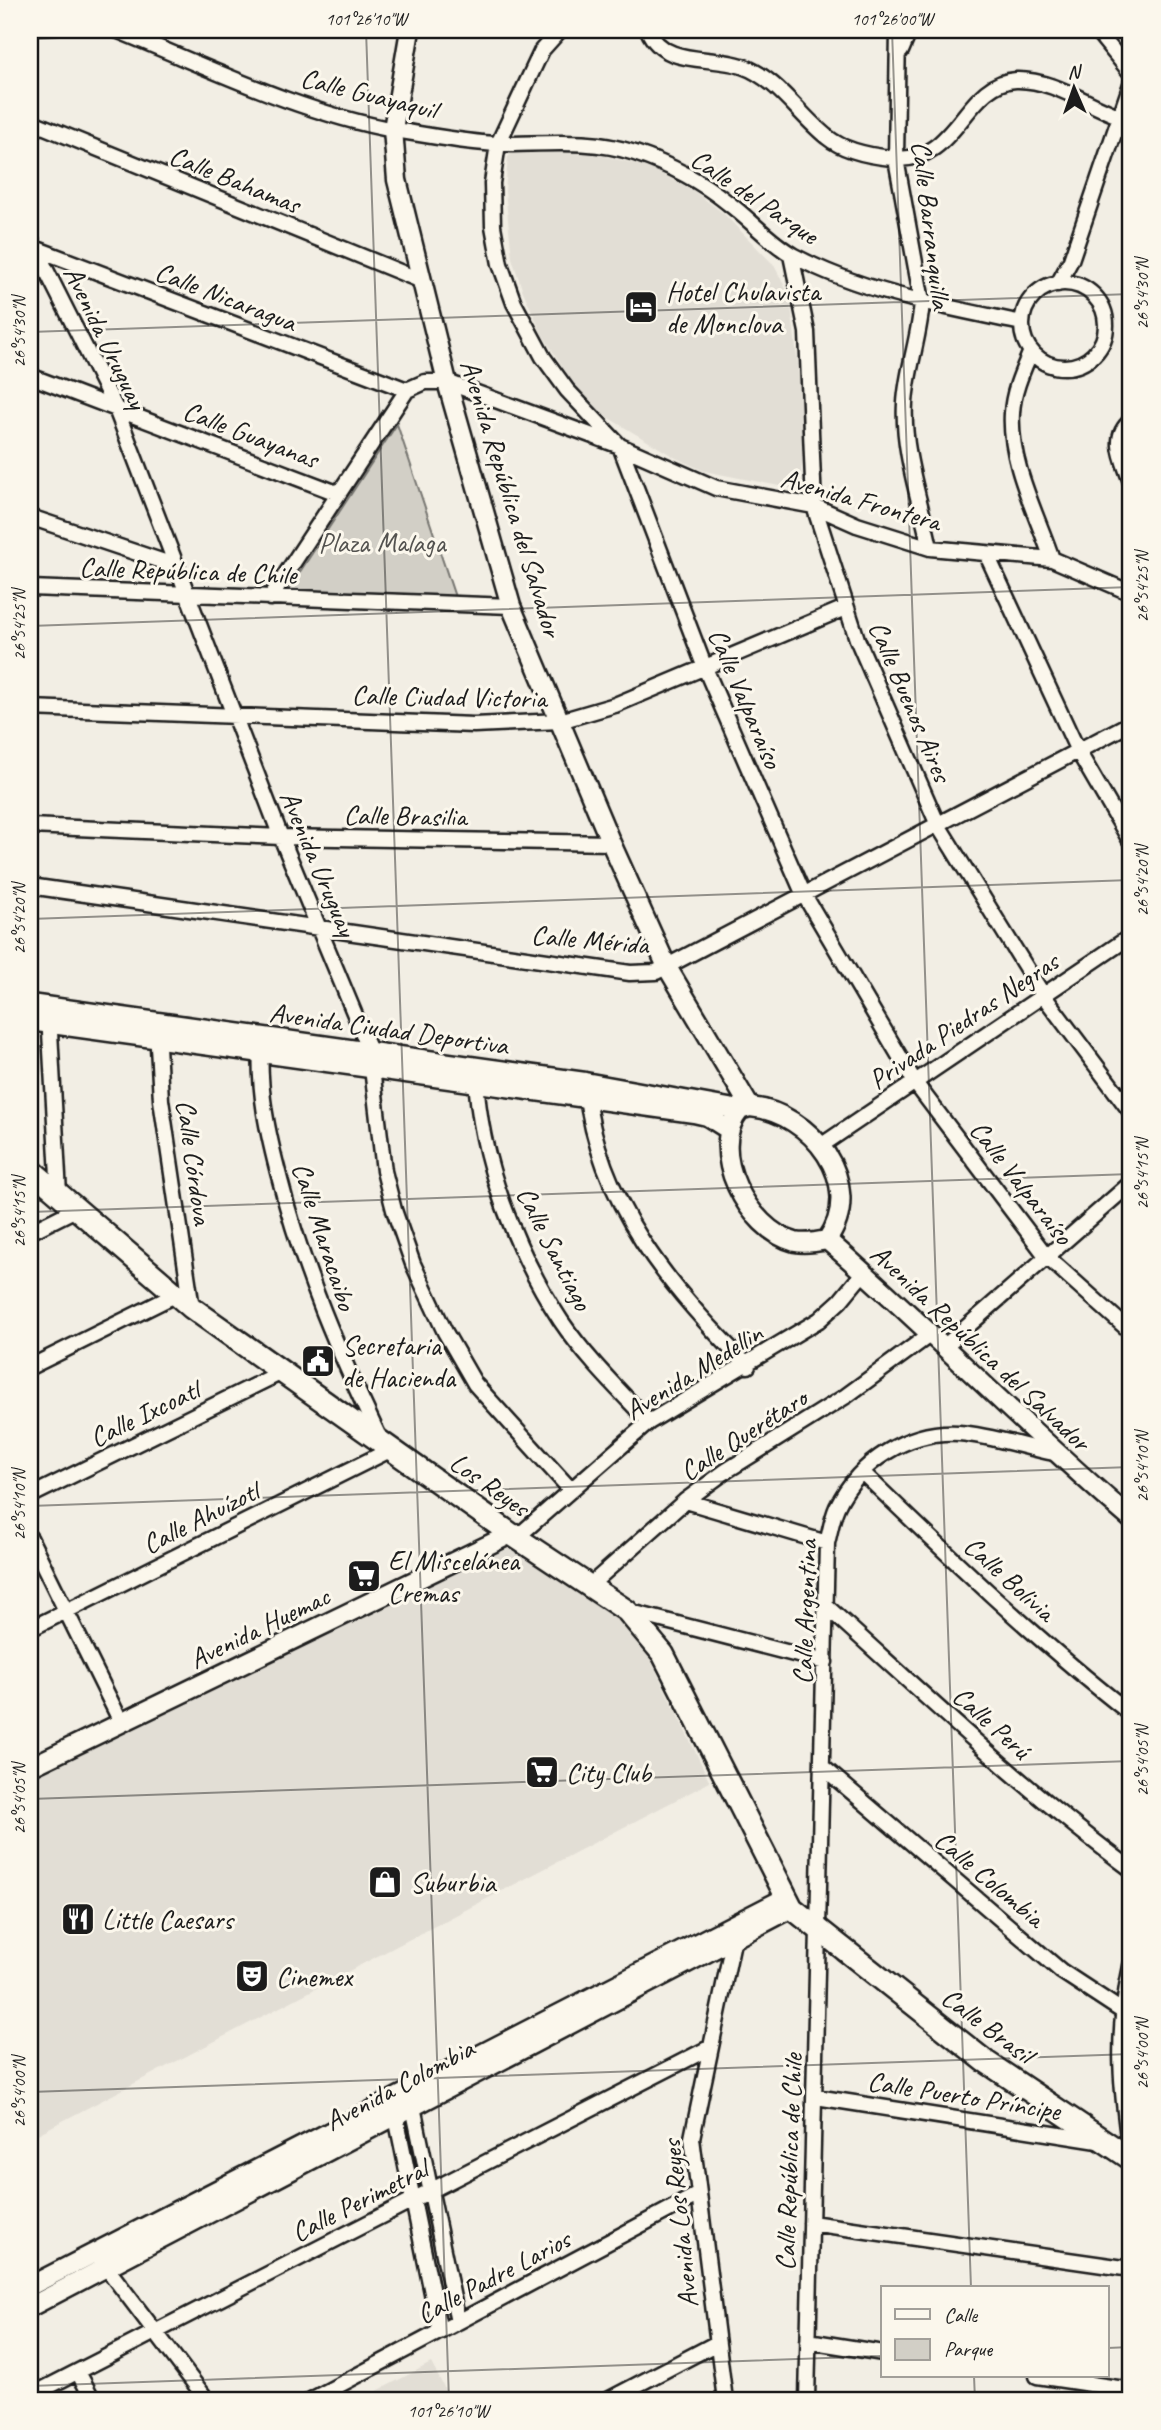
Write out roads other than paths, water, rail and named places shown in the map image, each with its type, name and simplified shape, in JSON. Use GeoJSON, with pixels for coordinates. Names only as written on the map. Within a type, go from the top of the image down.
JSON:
{"type":"FeatureCollection","features":[{"type":"Feature","properties":{"kind":"main road","name":"Los Reyes"},"geometry":{"type":"LineString","coordinates":[[30,1169],[184,1301],[281,1373],[627,1611],[663,1654],[789,1903],[818,1926]]}},
{"type":"Feature","properties":{"kind":"main road","name":"Calle Brasil"},"geometry":{"type":"LineString","coordinates":[[818,1926],[985,2061],[1131,2160]]}},
{"type":"Feature","properties":{"kind":"street","name":"Calle Guayaquil"},"geometry":{"type":"LineString","coordinates":[[116,30],[305,106],[393,129],[498,144]]}},
{"type":"Feature","properties":{"kind":"street","name":"Avenida República del Salvador"},"geometry":{"type":"LineString","coordinates":[[410,30],[393,129],[397,180],[447,382],[511,606],[611,843],[667,967],[745,1109]]}},
{"type":"Feature","properties":{"kind":"street","name":"Calle Valparaíso"},"geometry":{"type":"LineString","coordinates":[[560,30],[542,50],[498,144],[492,183],[493,226],[500,264],[514,303],[543,357],[566,390],[620,446],[705,668],[803,893],[916,1084],[1047,1257],[1131,1332]]}},
{"type":"Feature","properties":{"kind":"street"},"geometry":{"type":"LineString","coordinates":[[648,30],[659,48],[675,55],[742,66],[765,79],[829,139],[862,153],[895,159],[929,153],[947,138],[984,95],[997,85],[1014,80],[1038,82],[1121,117]]}},
{"type":"Feature","properties":{"kind":"street","name":"Calle Barranquilla"},"geometry":{"type":"LineString","coordinates":[[898,30],[895,159],[922,301],[921,325],[905,405],[912,465],[930,548]]}},
{"type":"Feature","properties":{"kind":"street"},"geometry":{"type":"LineString","coordinates":[[897,58],[910,30]]}},
{"type":"Feature","properties":{"kind":"street"},"geometry":{"type":"LineString","coordinates":[[1096,30],[1131,73]]}},
{"type":"Feature","properties":{"kind":"street"},"geometry":{"type":"LineString","coordinates":[[1058,284],[1071,260],[1131,84]]}},
{"type":"Feature","properties":{"kind":"street","name":"Calle Bahamas"},"geometry":{"type":"LineString","coordinates":[[30,121],[422,281]]}},
{"type":"Feature","properties":{"kind":"street","name":"Calle del Parque"},"geometry":{"type":"LineString","coordinates":[[498,144],[554,141],[615,146],[682,172],[727,202],[791,255],[840,276],[922,301],[1022,323]]}},
{"type":"Feature","properties":{"kind":"street","name":"Calle Nicaragua"},"geometry":{"type":"LineString","coordinates":[[32,244],[407,390]]}},
{"type":"Feature","properties":{"kind":"street","name":"Avenida Uruguay"},"geometry":{"type":"LineString","coordinates":[[32,244],[116,409],[233,715],[372,1060],[381,1148],[394,1210],[413,1264],[444,1332],[475,1384],[571,1490]]}},
{"type":"Feature","properties":{"kind":"street","name":"Calle Buenos Aires"},"geometry":{"type":"LineString","coordinates":[[791,255],[807,332],[814,506],[845,608],[938,825],[1044,995],[1131,1112]]}},
{"type":"Feature","properties":{"kind":"street"},"geometry":{"type":"LineString","coordinates":[[1058,284],[1072,284],[1095,297],[1106,321],[1105,335],[1091,357],[1066,367],[1040,360],[1031,351],[1025,342],[1022,323],[1025,309],[1033,297],[1058,284]]}},
{"type":"Feature","properties":{"kind":"street"},"geometry":{"type":"LineString","coordinates":[[1031,351],[1018,384],[1012,411],[1012,433],[1016,457],[1052,558]]}},
{"type":"Feature","properties":{"kind":"street","name":"Calle Guayanas"},"geometry":{"type":"LineString","coordinates":[[30,376],[337,493]]}},
{"type":"Feature","properties":{"kind":"street"},"geometry":{"type":"LineString","coordinates":[[270,598],[407,390],[425,382],[447,382]]}},
{"type":"Feature","properties":{"kind":"street","name":"Avenida Frontera"},"geometry":{"type":"LineString","coordinates":[[447,382],[620,446],[716,488],[814,506],[857,525],[930,548],[1052,558],[1131,593]]}},
{"type":"Feature","properties":{"kind":"street"},"geometry":{"type":"LineString","coordinates":[[1131,421],[1120,434],[1118,443],[1131,482]]}},
{"type":"Feature","properties":{"kind":"street"},"geometry":{"type":"LineString","coordinates":[[30,517],[176,566]]}},
{"type":"Feature","properties":{"kind":"street"},"geometry":{"type":"LineString","coordinates":[[986,553],[1078,751],[1131,842]]}},
{"type":"Feature","properties":{"kind":"street","name":"Calle República de Chile"},"geometry":{"type":"LineString","coordinates":[[30,588],[511,606]]}},
{"type":"Feature","properties":{"kind":"street","name":"Calle Ciudad Victoria"},"geometry":{"type":"LineString","coordinates":[[30,708],[485,725],[560,722],[615,705],[845,608]]}},
{"type":"Feature","properties":{"kind":"street","name":"Calle Mérida"},"geometry":{"type":"LineString","coordinates":[[30,886],[630,973],[656,972],[1131,723]]}},
{"type":"Feature","properties":{"kind":"street","name":"Calle Brasilia"},"geometry":{"type":"LineString","coordinates":[[30,827],[281,837],[611,843]]}},
{"type":"Feature","properties":{"kind":"street","name":"Privada Piedras Negras"},"geometry":{"type":"LineString","coordinates":[[822,1145],[916,1084],[1131,936]]}},
{"type":"Feature","properties":{"kind":"street","name":"Avenida Ciudad Deportiva"},"geometry":{"type":"LineString","coordinates":[[30,1004],[49,1015],[157,1031],[745,1109]]}},
{"type":"Feature","properties":{"kind":"street"},"geometry":{"type":"LineString","coordinates":[[49,1015],[59,1194]]}},
{"type":"Feature","properties":{"kind":"street","name":"Avenida Ciudad Deportiva"},"geometry":{"type":"LineString","coordinates":[[30,1021],[49,1015]]}},
{"type":"Feature","properties":{"kind":"street","name":"Calle Córdova"},"geometry":{"type":"LineString","coordinates":[[157,1031],[161,1100],[184,1301]]}},
{"type":"Feature","properties":{"kind":"street","name":"Calle Maracaibo"},"geometry":{"type":"LineString","coordinates":[[261,1045],[265,1119],[292,1226],[339,1353],[386,1445]]}},
{"type":"Feature","properties":{"kind":"street","name":"Calle Santiago"},"geometry":{"type":"LineString","coordinates":[[476,1074],[483,1140],[494,1182],[541,1287],[591,1360],[649,1422]]}},
{"type":"Feature","properties":{"kind":"street"},"geometry":{"type":"LineString","coordinates":[[586,1090],[597,1146],[630,1223],[663,1275],[706,1325],[748,1366]]}},
{"type":"Feature","properties":{"kind":"street","name":"Avenida Ciudad Deportiva"},"geometry":{"type":"LineString","coordinates":[[586,1090],[707,1116],[729,1129]]}},
{"type":"Feature","properties":{"kind":"street"},"geometry":{"type":"LineString","coordinates":[[745,1109],[798,1123],[822,1145],[839,1186],[841,1209],[836,1228],[827,1240],[795,1242],[778,1234],[763,1222],[746,1202],[729,1161],[729,1129],[745,1109]]}},
{"type":"Feature","properties":{"kind":"street"},"geometry":{"type":"LineString","coordinates":[[945,1346],[1131,1183]]}},
{"type":"Feature","properties":{"kind":"street"},"geometry":{"type":"LineString","coordinates":[[30,1232],[76,1209]]}},
{"type":"Feature","properties":{"kind":"street","name":"Avenida República del Salvador"},"geometry":{"type":"LineString","coordinates":[[827,1240],[932,1333],[1054,1453],[1131,1518]]}},
{"type":"Feature","properties":{"kind":"street","name":"Avenida Medellin"},"geometry":{"type":"LineString","coordinates":[[512,1534],[524,1531],[649,1422],[748,1366],[831,1311],[864,1272]]}},
{"type":"Feature","properties":{"kind":"street"},"geometry":{"type":"LineString","coordinates":[[30,1367],[184,1301]]}},
{"type":"Feature","properties":{"kind":"street","name":"Calle Querétaro"},"geometry":{"type":"LineString","coordinates":[[589,1587],[684,1501],[726,1471],[846,1396],[932,1333]]}},
{"type":"Feature","properties":{"kind":"street","name":"Calle Ixcoatl"},"geometry":{"type":"LineString","coordinates":[[30,1496],[281,1373]]}},
{"type":"Feature","properties":{"kind":"street","name":"Calle Argentina"},"geometry":{"type":"LineString","coordinates":[[818,1926],[824,1768],[827,1544],[836,1510],[847,1489],[862,1472],[910,1439],[933,1433],[961,1433],[1054,1453]]}},
{"type":"Feature","properties":{"kind":"street","name":"Calle Ahuízotl"},"geometry":{"type":"LineString","coordinates":[[30,1629],[386,1445]]}},
{"type":"Feature","properties":{"kind":"street","name":"Calle Bolivia"},"geometry":{"type":"LineString","coordinates":[[862,1472],[970,1577],[1080,1674],[1131,1714]]}},
{"type":"Feature","properties":{"kind":"street"},"geometry":{"type":"LineString","coordinates":[[684,1501],[827,1544]]}},
{"type":"Feature","properties":{"kind":"street","name":"Avenida Huemac"},"geometry":{"type":"LineString","coordinates":[[30,1767],[512,1534]]}},
{"type":"Feature","properties":{"kind":"street"},"geometry":{"type":"LineString","coordinates":[[30,1538],[121,1723]]}},
{"type":"Feature","properties":{"kind":"street","name":"Calle Perú"},"geometry":{"type":"LineString","coordinates":[[826,1606],[991,1755],[1085,1835],[1131,1869]]}},
{"type":"Feature","properties":{"kind":"street"},"geometry":{"type":"LineString","coordinates":[[627,1611],[825,1662]]}},
{"type":"Feature","properties":{"kind":"street","name":"Calle Colombia"},"geometry":{"type":"LineString","coordinates":[[824,1768],[1061,1971],[1127,2014]]}},
{"type":"Feature","properties":{"kind":"street","name":"Avenida Colombia"},"geometry":{"type":"LineString","coordinates":[[30,2286],[411,2098],[789,1903]]}},
{"type":"Feature","properties":{"kind":"street","name":"Calle República de Chile"},"geometry":{"type":"LineString","coordinates":[[807,2400],[818,1926]]}},
{"type":"Feature","properties":{"kind":"street","name":"Avenida Los Reyes"},"geometry":{"type":"LineString","coordinates":[[725,2400],[697,2195],[693,2124],[735,1929]]}},
{"type":"Feature","properties":{"kind":"street"},"geometry":{"type":"LineString","coordinates":[[1131,1966],[1120,2079],[1131,2160]]}},
{"type":"Feature","properties":{"kind":"street","name":"Calle Perimetral"},"geometry":{"type":"LineString","coordinates":[[30,2396],[710,2047]]}},
{"type":"Feature","properties":{"kind":"street","name":"Calle Puerto Príncipe"},"geometry":{"type":"LineString","coordinates":[[816,2097],[1104,2142]]}},
{"type":"Feature","properties":{"kind":"street"},"geometry":{"type":"LineString","coordinates":[[411,2098],[458,2322]]}},
{"type":"Feature","properties":{"kind":"street"},"geometry":{"type":"LineString","coordinates":[[393,2107],[440,2332]]}},
{"type":"Feature","properties":{"kind":"street","name":"Avenida Colombia"},"geometry":{"type":"LineString","coordinates":[[30,2307],[393,2107]]}},
{"type":"Feature","properties":{"kind":"street","name":"Calle Padre Larios"},"geometry":{"type":"LineString","coordinates":[[311,2400],[697,2195]]}},
{"type":"Feature","properties":{"kind":"street"},"geometry":{"type":"LineString","coordinates":[[811,2224],[1131,2269]]}},
{"type":"Feature","properties":{"kind":"street"},"geometry":{"type":"LineString","coordinates":[[96,2252],[207,2400]]}},
{"type":"Feature","properties":{"kind":"street"},"geometry":{"type":"LineString","coordinates":[[808,2342],[881,2353]]}},
{"type":"Feature","properties":{"kind":"street"},"geometry":{"type":"LineString","coordinates":[[608,2400],[624,2397],[717,2343]]}},
{"type":"Feature","properties":{"kind":"street"},"geometry":{"type":"LineString","coordinates":[[78,2372],[93,2400]]}},
{"type":"Feature","properties":{"kind":"street"},"geometry":{"type":"LineString","coordinates":[[1050,2378],[1131,2390]]}},
{"type":"Feature","properties":{"kind":"place","name":"Hotel Chulavista de Monclova"},"geometry":{"type":"Point","coordinates":[641,307]}},
{"type":"Feature","properties":{"kind":"place","name":"Secretaria de Hacienda"},"geometry":{"type":"Point","coordinates":[318,1361]}},
{"type":"Feature","properties":{"kind":"place","name":"El Miscelánea Cremas"},"geometry":{"type":"Point","coordinates":[364,1576]}},
{"type":"Feature","properties":{"kind":"place","name":"City Club"},"geometry":{"type":"Point","coordinates":[542,1772]}},
{"type":"Feature","properties":{"kind":"place","name":"Suburbia"},"geometry":{"type":"Point","coordinates":[385,1882]}},
{"type":"Feature","properties":{"kind":"place","name":"Little Caesars"},"geometry":{"type":"Point","coordinates":[78,1919]}},
{"type":"Feature","properties":{"kind":"place","name":"Cinemex"},"geometry":{"type":"Point","coordinates":[252,1976]}},
{"type":"Feature","properties":{"kind":"park label","name":"Plaza Malaga"},"geometry":{"type":"Point","coordinates":[382,542]}}]}
